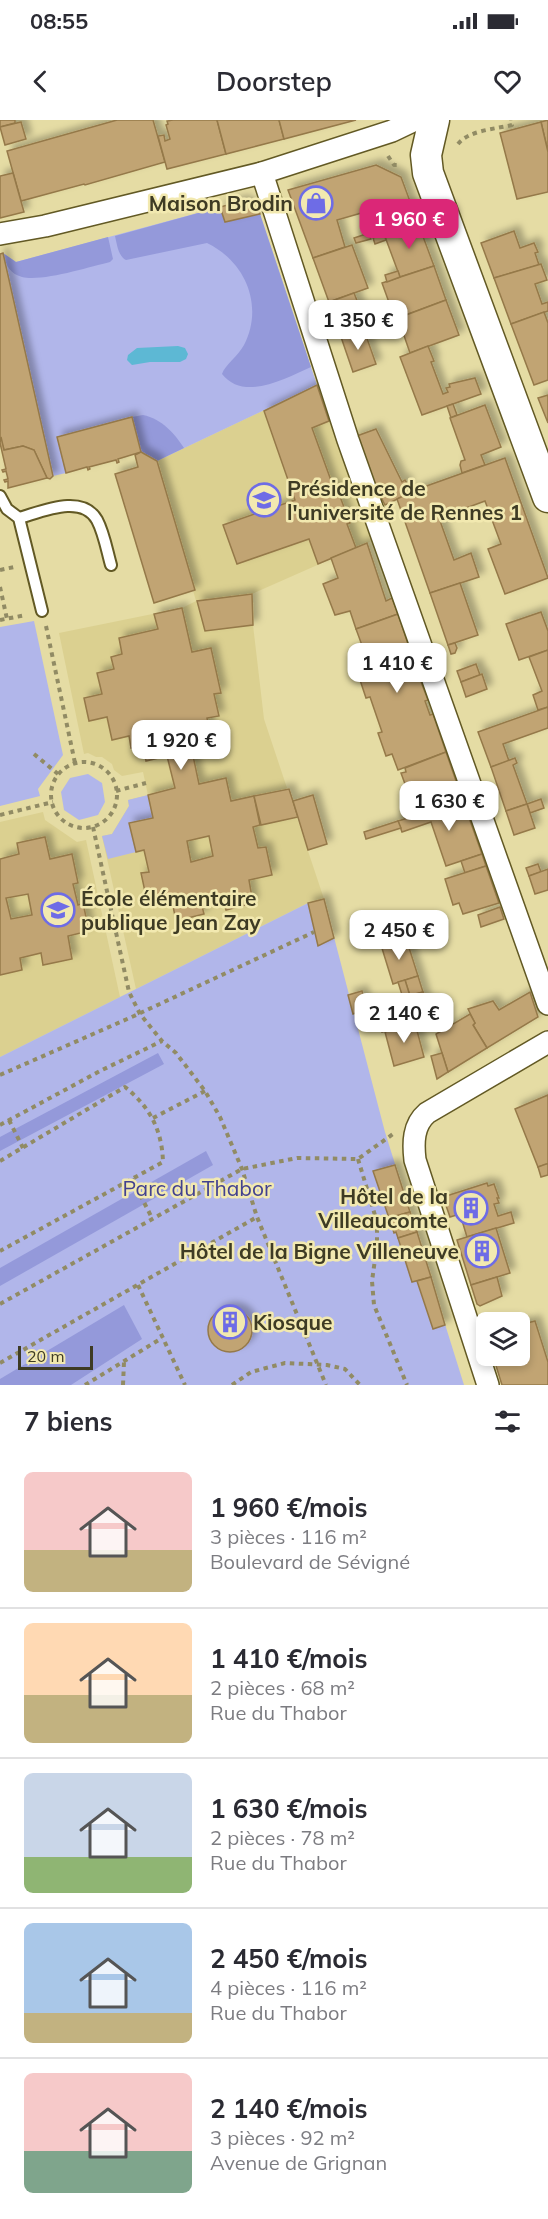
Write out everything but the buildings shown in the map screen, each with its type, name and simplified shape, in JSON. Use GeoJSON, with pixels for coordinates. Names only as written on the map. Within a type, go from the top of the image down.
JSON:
{"type":"FeatureCollection","features":[{"type":"Feature","properties":{"kind":"street"},"geometry":{"type":"LineString","coordinates":[[0,234],[45,226],[262,173],[382,134],[415,120]]}},
{"type":"Feature","properties":{"kind":"street"},"geometry":{"type":"LineString","coordinates":[[434,120],[426,155],[428,173],[548,497]]}},
{"type":"Feature","properties":{"kind":"street"},"geometry":{"type":"LineString","coordinates":[[262,173],[348,440],[548,1004]]}},
{"type":"Feature","properties":{"kind":"street"},"geometry":{"type":"LineString","coordinates":[[488,1385],[415,1160],[416,1131],[421,1118],[427,1113],[548,1042]]}},
{"type":"Feature","properties":{"kind":"lane"},"geometry":{"type":"LineString","coordinates":[[0,496],[7,509],[19,518],[42,611]]}},
{"type":"Feature","properties":{"kind":"lane"},"geometry":{"type":"LineString","coordinates":[[19,518],[67,506],[85,509],[99,522],[111,565]]}},
{"type":"Feature","properties":{"kind":"path"},"geometry":{"type":"LineString","coordinates":[[0,570],[10,568]]}},
{"type":"Feature","properties":{"kind":"path"},"geometry":{"type":"LineString","coordinates":[[0,587],[7,619]]}},
{"type":"Feature","properties":{"kind":"path"},"geometry":{"type":"LineString","coordinates":[[42,611],[75,763]]}},
{"type":"Feature","properties":{"kind":"path"},"geometry":{"type":"LineString","coordinates":[[0,620],[20,616]]}},
{"type":"Feature","properties":{"kind":"path"},"geometry":{"type":"LineString","coordinates":[[34,754],[58,774]]}},
{"type":"Feature","properties":{"kind":"path"},"geometry":{"type":"LineString","coordinates":[[75,763],[92,764],[104,770],[111,778],[116,791],[116,801],[112,812],[104,822],[93,827],[75,828],[56,813],[52,786],[58,774],[75,763]]}},
{"type":"Feature","properties":{"kind":"path"},"geometry":{"type":"LineString","coordinates":[[116,791],[146,783]]}},
{"type":"Feature","properties":{"kind":"path"},"geometry":{"type":"LineString","coordinates":[[0,815],[53,802]]}},
{"type":"Feature","properties":{"kind":"path"},"geometry":{"type":"LineString","coordinates":[[93,827],[129,992],[140,1014],[162,1041],[176,1053],[205,1091],[234,1146],[257,1217],[326,1385]]}},
{"type":"Feature","properties":{"kind":"path"},"geometry":{"type":"LineString","coordinates":[[0,1075],[140,1014],[314,932]]}},
{"type":"Feature","properties":{"kind":"path"},"geometry":{"type":"LineString","coordinates":[[0,1125],[100,1071],[162,1041]]}},
{"type":"Feature","properties":{"kind":"path"},"geometry":{"type":"LineString","coordinates":[[0,1161],[125,1086],[153,1118],[161,1140],[163,1162],[0,1251]]}},
{"type":"Feature","properties":{"kind":"path"},"geometry":{"type":"LineString","coordinates":[[153,1118],[205,1091]]}},
{"type":"Feature","properties":{"kind":"path"},"geometry":{"type":"LineString","coordinates":[[9,1120],[23,1148]]}},
{"type":"Feature","properties":{"kind":"path"},"geometry":{"type":"LineString","coordinates":[[0,1304],[242,1169],[297,1158],[358,1159],[386,1137],[395,1134]]}},
{"type":"Feature","properties":{"kind":"path"},"geometry":{"type":"LineString","coordinates":[[358,1159],[377,1222],[377,1245],[372,1281],[374,1305],[407,1385]]}},
{"type":"Feature","properties":{"kind":"path"},"geometry":{"type":"LineString","coordinates":[[132,1179],[152,1218]]}},
{"type":"Feature","properties":{"kind":"path"},"geometry":{"type":"LineString","coordinates":[[0,1362],[257,1217]]}},
{"type":"Feature","properties":{"kind":"path"},"geometry":{"type":"LineString","coordinates":[[138,1285],[185,1385]]}},
{"type":"Feature","properties":{"kind":"path"},"geometry":{"type":"LineString","coordinates":[[86,1385],[162,1338]]}},
{"type":"Feature","properties":{"kind":"path"},"geometry":{"type":"LineString","coordinates":[[123,1385],[124,1361]]}},
{"type":"Feature","properties":{"kind":"path"},"geometry":{"type":"LineString","coordinates":[[232,1385],[251,1372],[285,1363],[345,1369],[360,1385]]}},
{"type":"Feature","properties":{"kind":"shaded area"},"geometry":{"type":"Polygon","coordinates":[[[220,207],[225,222],[260,214],[311,367],[265,385],[253,387],[231,382],[222,374],[244,345],[250,330],[252,315],[248,286],[232,261],[207,243],[126,260],[117,246],[115,236],[220,207]]]}},
{"type":"Feature","properties":{"kind":"shaded area"},"geometry":{"type":"Polygon","coordinates":[[[108,237],[113,259],[110,262],[53,276],[31,278],[18,276],[9,268],[3,253],[16,262],[108,237]]]}},
{"type":"Feature","properties":{"kind":"shaded area"},"geometry":{"type":"Polygon","coordinates":[[[178,346],[185,348],[188,354],[186,359],[180,362],[150,362],[132,365],[127,360],[128,355],[137,348],[178,346]]]}},
{"type":"Feature","properties":{"kind":"shaded area"},"geometry":{"type":"Polygon","coordinates":[[[317,385],[374,540],[252,594],[253,625],[264,719],[324,899],[308,903],[136,989],[102,836],[112,834],[129,806],[128,800],[148,795],[143,772],[122,776],[114,770],[112,764],[102,757],[84,754],[59,633],[182,608],[196,601],[157,461],[317,385]]]}},
{"type":"Feature","properties":{"kind":"shaded area"},"geometry":{"type":"Polygon","coordinates":[[[143,415],[167,427],[184,448],[157,461],[141,452],[132,417],[143,415]]]}},
{"type":"Feature","properties":{"kind":"shaded area"},"geometry":{"type":"Polygon","coordinates":[[[43,812],[45,820],[77,842],[86,840],[120,997],[0,1057],[0,822],[43,812]]]}},
{"type":"Feature","properties":{"kind":"shaded area"},"geometry":{"type":"Polygon","coordinates":[[[158,1053],[164,1064],[0,1151],[0,1137],[158,1053]]]}},
{"type":"Feature","properties":{"kind":"shaded area"},"geometry":{"type":"Polygon","coordinates":[[[206,1151],[213,1165],[0,1286],[0,1268],[206,1151]]]}},
{"type":"Feature","properties":{"kind":"shaded area"},"geometry":{"type":"Polygon","coordinates":[[[124,1305],[142,1339],[71,1385],[0,1385],[0,1379],[124,1305]]]}},
{"type":"Feature","properties":{"kind":"green space"},"geometry":{"type":"Polygon","coordinates":[[[220,207],[225,222],[260,214],[317,385],[157,461],[141,452],[132,417],[57,437],[66,473],[53,476],[3,253],[16,262],[220,207]]]}},
{"type":"Feature","properties":{"kind":"green space"},"geometry":{"type":"Polygon","coordinates":[[[34,621],[63,755],[38,789],[40,796],[0,806],[0,627],[34,621]]]}},
{"type":"Feature","properties":{"kind":"green space"},"geometry":{"type":"Polygon","coordinates":[[[88,774],[102,783],[105,802],[98,815],[79,820],[64,810],[61,792],[70,778],[88,774]]]}},
{"type":"Feature","properties":{"kind":"green space"},"geometry":{"type":"Polygon","coordinates":[[[148,795],[153,818],[129,823],[136,852],[108,859],[102,836],[112,834],[129,806],[128,800],[148,795]]]}},
{"type":"Feature","properties":{"kind":"green space","name":"Parc du Thabor"},"geometry":{"type":"Polygon","coordinates":[[[324,899],[385,1132],[464,1385],[0,1385],[0,1057],[308,903],[324,899]]]}},
{"type":"Feature","properties":{"kind":"place","name":"Maison Brodin"},"geometry":{"type":"Point","coordinates":[316,203]}},
{"type":"Feature","properties":{"kind":"place","name":"Présidence de l'université de Rennes 1"},"geometry":{"type":"Point","coordinates":[264,500]}},
{"type":"Feature","properties":{"kind":"place","name":"École élémentaire publique Jean Zay"},"geometry":{"type":"Point","coordinates":[58,910]}},
{"type":"Feature","properties":{"kind":"place","name":"Hôtel de la Villeaucomte"},"geometry":{"type":"Point","coordinates":[471,1208]}},
{"type":"Feature","properties":{"kind":"place","name":"Hôtel de la Bigne Villeneuve"},"geometry":{"type":"Point","coordinates":[482,1251]}},
{"type":"Feature","properties":{"kind":"place","name":"Kiosque"},"geometry":{"type":"Point","coordinates":[230,1322]}}]}
